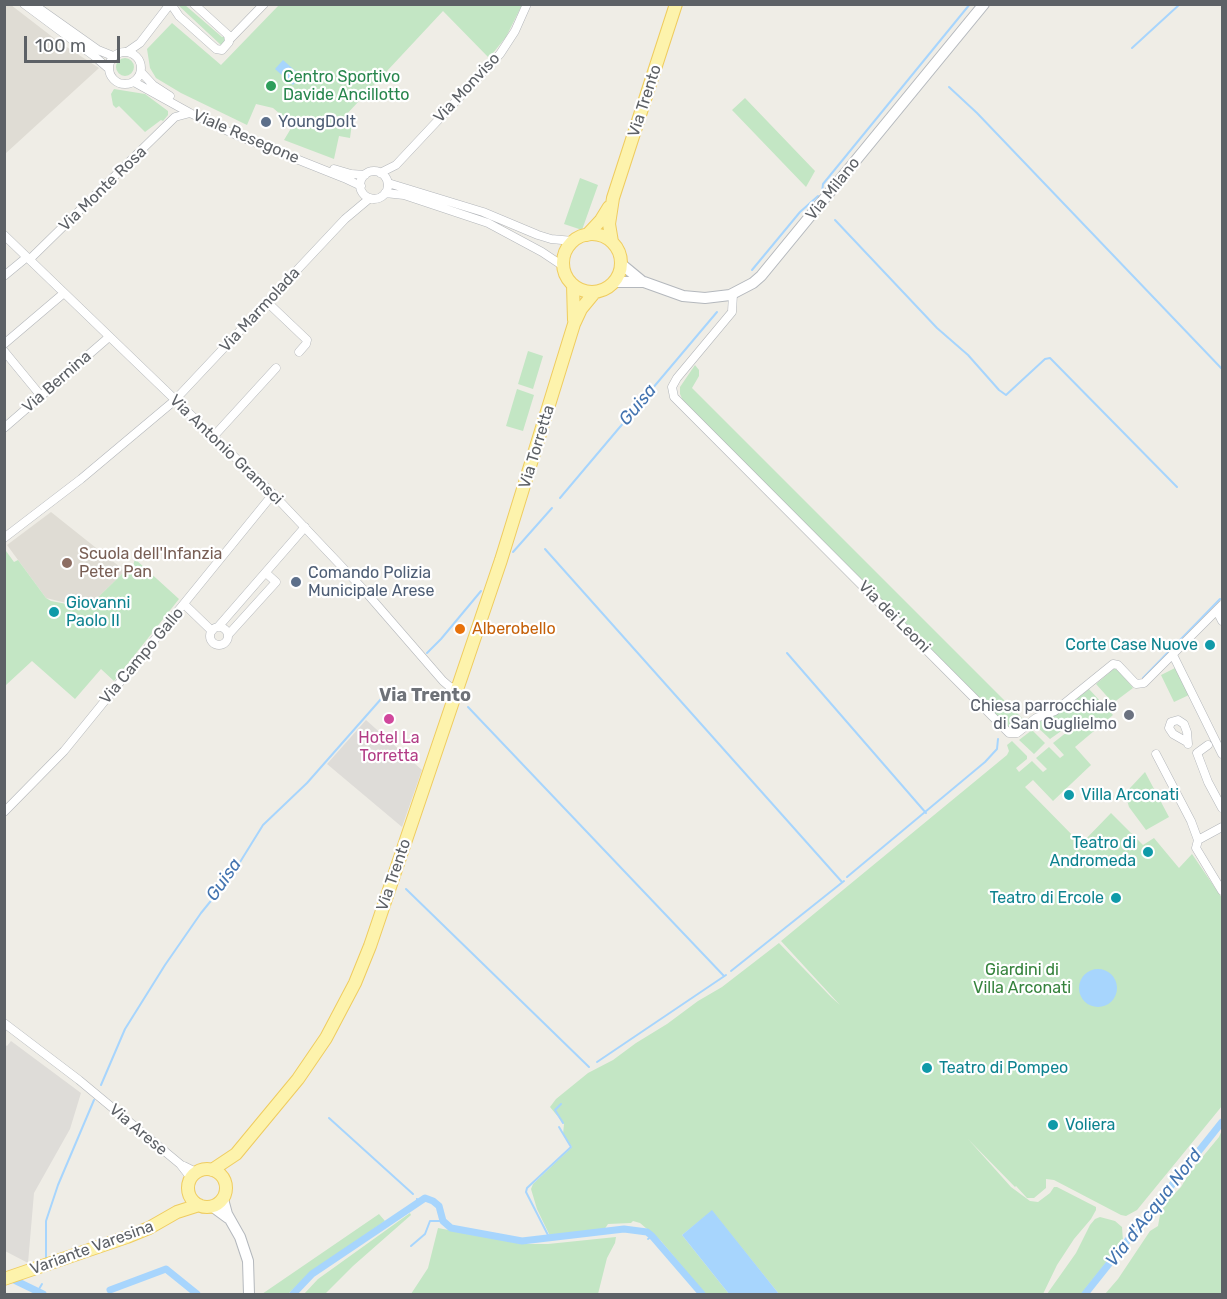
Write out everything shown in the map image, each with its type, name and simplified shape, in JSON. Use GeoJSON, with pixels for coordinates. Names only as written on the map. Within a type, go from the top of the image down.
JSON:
{"type":"FeatureCollection","features":[{"type":"Feature","properties":{"kind":"main road","name":"Via Trento"},"geometry":{"type":"LineString","coordinates":[[608,213],[676,4]]}},
{"type":"Feature","properties":{"kind":"main road"},"geometry":{"type":"LineString","coordinates":[[608,213],[612,242],[618,252],[619,273],[614,282],[605,289],[595,292],[583,291],[573,285],[565,274],[563,266],[565,253],[573,241],[587,235],[608,213]]}},
{"type":"Feature","properties":{"kind":"main road"},"geometry":{"type":"LineString","coordinates":[[587,235],[601,236],[612,242]]}},
{"type":"Feature","properties":{"kind":"main road","name":"Via Torretta"},"geometry":{"type":"LineString","coordinates":[[573,285],[574,324]]}},
{"type":"Feature","properties":{"kind":"main road","name":"Via Torretta"},"geometry":{"type":"LineString","coordinates":[[498,568],[574,324],[581,309],[595,292]]}},
{"type":"Feature","properties":{"kind":"main road","name":"Via Trento"},"geometry":{"type":"LineString","coordinates":[[218,1203],[227,1188],[225,1180],[236,1154],[309,1064],[338,1017],[355,983],[370,946],[459,688],[498,568]]}},
{"type":"Feature","properties":{"kind":"main road","name":"Via Trento"},"geometry":{"type":"LineString","coordinates":[[194,1175],[204,1169],[212,1170],[236,1154]]}},
{"type":"Feature","properties":{"kind":"main road"},"geometry":{"type":"LineString","coordinates":[[212,1170],[220,1173],[225,1180]]}},
{"type":"Feature","properties":{"kind":"main road"},"geometry":{"type":"LineString","coordinates":[[194,1175],[189,1183],[189,1195],[199,1206],[218,1203]]}},
{"type":"Feature","properties":{"kind":"main road","name":"Variante Varesina"},"geometry":{"type":"LineString","coordinates":[[177,1212],[189,1195]]}},
{"type":"Feature","properties":{"kind":"main road","name":"Variante Varesina"},"geometry":{"type":"LineString","coordinates":[[4,1280],[149,1228],[177,1212],[199,1206]]}},
{"type":"Feature","properties":{"kind":"street"},"geometry":{"type":"LineString","coordinates":[[24,4],[108,68],[116,82],[125,85],[134,82],[141,72],[137,57],[127,52]]}},
{"type":"Feature","properties":{"kind":"street"},"geometry":{"type":"LineString","coordinates":[[33,4],[98,50],[113,56],[127,52],[140,43],[170,4],[179,16],[218,50],[223,49],[264,4]]}},
{"type":"Feature","properties":{"kind":"street"},"geometry":{"type":"LineString","coordinates":[[194,4],[230,39]]}},
{"type":"Feature","properties":{"kind":"street","name":"Via Monviso"},"geometry":{"type":"LineString","coordinates":[[388,182],[396,165],[504,48],[515,31],[527,4]]}},
{"type":"Feature","properties":{"kind":"street","name":"Via Milano"},"geometry":{"type":"LineString","coordinates":[[644,282],[694,298],[710,298],[733,294],[746,288],[761,276],[984,4]]}},
{"type":"Feature","properties":{"kind":"street"},"geometry":{"type":"LineString","coordinates":[[160,17],[179,16]]}},
{"type":"Feature","properties":{"kind":"street"},"geometry":{"type":"LineString","coordinates":[[137,57],[140,43]]}},
{"type":"Feature","properties":{"kind":"street"},"geometry":{"type":"LineString","coordinates":[[108,68],[113,56]]}},
{"type":"Feature","properties":{"kind":"street","name":"Viale Resegone"},"geometry":{"type":"LineString","coordinates":[[141,72],[162,92],[238,130],[338,170],[355,175],[365,175]]}},
{"type":"Feature","properties":{"kind":"street","name":"Viale Resegone"},"geometry":{"type":"LineString","coordinates":[[134,82],[236,135],[344,178],[364,192]]}},
{"type":"Feature","properties":{"kind":"street"},"geometry":{"type":"LineString","coordinates":[[171,103],[175,117]]}},
{"type":"Feature","properties":{"kind":"street","name":"Via Monte Rosa"},"geometry":{"type":"LineString","coordinates":[[4,276],[58,232],[175,117],[190,113]]}},
{"type":"Feature","properties":{"kind":"street","name":"Via Monviso"},"geometry":{"type":"LineString","coordinates":[[380,173],[396,165]]}},
{"type":"Feature","properties":{"kind":"street"},"geometry":{"type":"LineString","coordinates":[[388,182],[385,193],[378,198],[364,192],[365,175],[374,171],[380,173],[388,182],[476,209],[538,235],[573,241]]}},
{"type":"Feature","properties":{"kind":"street","name":"Via Marmolada"},"geometry":{"type":"LineString","coordinates":[[4,538],[65,492],[174,401],[345,219],[364,192]]}},
{"type":"Feature","properties":{"kind":"street"},"geometry":{"type":"LineString","coordinates":[[385,193],[404,195],[488,223],[563,266]]}},
{"type":"Feature","properties":{"kind":"street","name":"Via Antonio Gramsci"},"geometry":{"type":"LineString","coordinates":[[4,235],[273,494],[438,674],[452,680],[459,688]]}},
{"type":"Feature","properties":{"kind":"street"},"geometry":{"type":"LineString","coordinates":[[620,263],[644,282]]}},
{"type":"Feature","properties":{"kind":"street"},"geometry":{"type":"LineString","coordinates":[[614,282],[644,282]]}},
{"type":"Feature","properties":{"kind":"street"},"geometry":{"type":"LineString","coordinates":[[4,344],[64,293]]}},
{"type":"Feature","properties":{"kind":"street","name":"Via dei Leoni"},"geometry":{"type":"LineString","coordinates":[[733,294],[732,312],[673,384],[674,397],[1009,733],[1017,733],[1036,718],[1055,711],[1113,664],[1118,665],[1134,683],[1139,685],[1148,681],[1173,655]]}},
{"type":"Feature","properties":{"kind":"street"},"geometry":{"type":"LineString","coordinates":[[267,302],[307,340],[299,352]]}},
{"type":"Feature","properties":{"kind":"street","name":"Via Bernina"},"geometry":{"type":"LineString","coordinates":[[4,428],[109,337]]}},
{"type":"Feature","properties":{"kind":"street"},"geometry":{"type":"LineString","coordinates":[[4,351],[41,396]]}},
{"type":"Feature","properties":{"kind":"street"},"geometry":{"type":"LineString","coordinates":[[213,437],[276,368]]}},
{"type":"Feature","properties":{"kind":"street","name":"Via Campo Gallo"},"geometry":{"type":"LineString","coordinates":[[4,812],[64,751],[273,494]]}},
{"type":"Feature","properties":{"kind":"street"},"geometry":{"type":"LineString","coordinates":[[266,573],[276,582],[228,635],[225,643],[216,645],[210,639],[215,629],[305,527]]}},
{"type":"Feature","properties":{"kind":"street"},"geometry":{"type":"LineString","coordinates":[[184,604],[215,629],[223,629],[228,635]]}},
{"type":"Feature","properties":{"kind":"street"},"geometry":{"type":"LineString","coordinates":[[1220,608],[1222,621]]}},
{"type":"Feature","properties":{"kind":"street"},"geometry":{"type":"LineString","coordinates":[[1220,608],[1173,655],[1197,702],[1213,742],[1222,754]]}},
{"type":"Feature","properties":{"kind":"street"},"geometry":{"type":"LineString","coordinates":[[1213,742],[1191,747],[1222,808]]}},
{"type":"Feature","properties":{"kind":"street"},"geometry":{"type":"LineString","coordinates":[[1156,754],[1191,821],[1198,840],[1196,848],[1222,891]]}},
{"type":"Feature","properties":{"kind":"street"},"geometry":{"type":"LineString","coordinates":[[1198,840],[1222,827]]}},
{"type":"Feature","properties":{"kind":"street","name":"Via Arese"},"geometry":{"type":"LineString","coordinates":[[4,1023],[194,1175]]}},
{"type":"Feature","properties":{"kind":"street"},"geometry":{"type":"LineString","coordinates":[[218,1203],[240,1237],[248,1262],[249,1294]]}},
{"type":"Feature","properties":{"kind":"shaded area"},"geometry":{"type":"Polygon","coordinates":[[[4,5],[11,5],[59,42],[99,68],[5,154],[4,5]]]}},
{"type":"Feature","properties":{"kind":"shaded area","name":"Scuola dell'Infanzia Peter Pan"},"geometry":{"type":"Polygon","coordinates":[[[51,512],[125,571],[87,608],[46,598],[7,545],[51,512]]]}},
{"type":"Feature","properties":{"kind":"shaded area"},"geometry":{"type":"Polygon","coordinates":[[[366,720],[422,770],[402,827],[327,764],[366,720]]]}},
{"type":"Feature","properties":{"kind":"shaded area"},"geometry":{"type":"Polygon","coordinates":[[[11,1041],[81,1093],[70,1129],[34,1193],[28,1263],[5,1251],[4,1044],[7,1046],[11,1041]]]}},
{"type":"Feature","properties":{"kind":"green space"},"geometry":{"type":"Polygon","coordinates":[[[178,5],[185,5],[224,37],[226,41],[222,46],[178,5]]]}},
{"type":"Feature","properties":{"kind":"green space","name":"Centro Sportivo Davide Ancillotto"},"geometry":{"type":"Polygon","coordinates":[[[279,5],[522,5],[506,37],[489,58],[443,11],[345,116],[352,123],[350,138],[339,136],[334,159],[284,140],[293,125],[273,108],[256,104],[247,125],[181,93],[156,78],[150,68],[147,49],[172,23],[221,65],[279,5]]]}},
{"type":"Feature","properties":{"kind":"green space"},"geometry":{"type":"Polygon","coordinates":[[[125,58],[131,61],[134,67],[131,73],[125,76],[119,73],[116,67],[119,61],[125,58]]]}},
{"type":"Feature","properties":{"kind":"green space"},"geometry":{"type":"Polygon","coordinates":[[[114,89],[145,94],[168,111],[168,115],[163,121],[161,120],[145,132],[119,106],[116,108],[113,105],[111,94],[114,89]]]}},
{"type":"Feature","properties":{"kind":"green space"},"geometry":{"type":"Polygon","coordinates":[[[745,98],[815,171],[806,187],[732,110],[745,98]]]}},
{"type":"Feature","properties":{"kind":"green space"},"geometry":{"type":"Polygon","coordinates":[[[580,178],[598,185],[582,230],[564,224],[580,178]]]}},
{"type":"Feature","properties":{"kind":"green space"},"geometry":{"type":"Polygon","coordinates":[[[528,351],[543,356],[533,389],[518,384],[528,351]]]}},
{"type":"Feature","properties":{"kind":"green space"},"geometry":{"type":"Polygon","coordinates":[[[695,365],[699,370],[699,376],[692,388],[1024,720],[1009,731],[683,401],[680,387],[695,365]]]}},
{"type":"Feature","properties":{"kind":"green space"},"geometry":{"type":"Polygon","coordinates":[[[517,389],[534,395],[523,431],[506,426],[517,389]]]}},
{"type":"Feature","properties":{"kind":"green space"},"geometry":{"type":"Polygon","coordinates":[[[6,551],[14,562],[18,560],[46,598],[51,601],[87,608],[125,571],[132,569],[135,559],[179,599],[114,681],[101,669],[75,699],[32,661],[6,685],[4,684],[6,551]]]}},
{"type":"Feature","properties":{"kind":"green space"},"geometry":{"type":"Polygon","coordinates":[[[1116,667],[1133,688],[1113,703],[1096,684],[1116,667]]]}},
{"type":"Feature","properties":{"kind":"green space"},"geometry":{"type":"Polygon","coordinates":[[[1175,668],[1189,695],[1174,702],[1161,675],[1175,668]]]}},
{"type":"Feature","properties":{"kind":"green space","name":"Giardini di Villa Arconati"},"geometry":{"type":"Polygon","coordinates":[[[1089,689],[1113,715],[1075,747],[1091,765],[1053,801],[1033,780],[1025,787],[1081,844],[1111,813],[1143,845],[1154,838],[1179,868],[1192,854],[1222,898],[1222,1106],[1137,1210],[1126,1216],[1121,1215],[1054,1180],[1046,1179],[1046,1188],[1034,1198],[1027,1198],[968,1139],[1011,1187],[1030,1201],[1038,1202],[1054,1187],[1057,1187],[1096,1207],[1091,1219],[1057,1265],[1043,1294],[779,1294],[712,1211],[682,1235],[729,1294],[705,1294],[661,1241],[640,1223],[633,1221],[608,1224],[604,1230],[550,1236],[537,1209],[531,1189],[533,1184],[572,1147],[563,1134],[564,1124],[550,1107],[556,1099],[588,1073],[613,1060],[722,987],[779,943],[840,1005],[781,941],[1007,755],[1009,751],[1007,745],[1012,741],[1027,756],[1027,759],[1016,768],[1019,772],[1032,761],[1043,772],[1047,769],[1036,758],[1049,747],[1060,758],[1064,755],[1053,743],[1067,732],[1064,729],[1050,739],[1034,724],[1039,720],[1043,722],[1050,719],[1089,689]]]}},
{"type":"Feature","properties":{"kind":"green space"},"geometry":{"type":"Polygon","coordinates":[[[1032,730],[1045,743],[1034,754],[1019,740],[1032,730]]]}},
{"type":"Feature","properties":{"kind":"green space"},"geometry":{"type":"Polygon","coordinates":[[[1145,772],[1169,817],[1146,830],[1129,807],[1126,797],[1130,788],[1145,772]]]}},
{"type":"Feature","properties":{"kind":"green space"},"geometry":{"type":"Polygon","coordinates":[[[1222,1130],[1222,1294],[1105,1294],[1118,1279],[1150,1231],[1158,1226],[1166,1202],[1181,1187],[1222,1130]]]}},
{"type":"Feature","properties":{"kind":"green space"},"geometry":{"type":"Polygon","coordinates":[[[410,1213],[411,1215],[325,1294],[304,1294],[318,1279],[410,1213]]]}},
{"type":"Feature","properties":{"kind":"green space"},"geometry":{"type":"Polygon","coordinates":[[[379,1214],[385,1221],[311,1272],[288,1294],[262,1294],[379,1214]]]}},
{"type":"Feature","properties":{"kind":"green space"},"geometry":{"type":"Polygon","coordinates":[[[1100,1217],[1115,1221],[1122,1227],[1123,1241],[1081,1294],[1047,1294],[1076,1253],[1090,1225],[1100,1217]]]}},
{"type":"Feature","properties":{"kind":"green space"},"geometry":{"type":"Polygon","coordinates":[[[438,1228],[522,1244],[548,1244],[616,1237],[607,1258],[598,1294],[411,1294],[428,1268],[438,1228]]]}},
{"type":"Feature","properties":{"kind":"water"},"geometry":{"type":"Polygon","coordinates":[[[283,60],[301,76],[293,85],[275,69],[283,60]]]}},
{"type":"Feature","properties":{"kind":"water"},"geometry":{"type":"Polygon","coordinates":[[[1098,969],[1111,975],[1117,988],[1111,1001],[1098,1007],[1085,1001],[1079,988],[1085,975],[1098,969]]]}},
{"type":"Feature","properties":{"kind":"water"},"geometry":{"type":"Polygon","coordinates":[[[712,1210],[779,1294],[729,1294],[682,1235],[712,1210]]]}},
{"type":"Feature","properties":{"kind":"waterway","name":"Guisa"},"geometry":{"type":"LineString","coordinates":[[822,192],[823,184],[970,4]]}},
{"type":"Feature","properties":{"kind":"waterway"},"geometry":{"type":"LineString","coordinates":[[1132,48],[1180,4]]}},
{"type":"Feature","properties":{"kind":"waterway"},"geometry":{"type":"LineString","coordinates":[[949,87],[977,113],[1222,369]]}},
{"type":"Feature","properties":{"kind":"waterway","name":"Guisa"},"geometry":{"type":"LineString","coordinates":[[752,270],[800,212],[818,196]]}},
{"type":"Feature","properties":{"kind":"waterway"},"geometry":{"type":"LineString","coordinates":[[835,220],[937,328],[968,355],[999,390],[1006,395],[1045,359],[1050,358],[1177,487]]}},
{"type":"Feature","properties":{"kind":"waterway","name":"Guisa"},"geometry":{"type":"LineString","coordinates":[[560,498],[717,312]]}},
{"type":"Feature","properties":{"kind":"waterway","name":"Guisa"},"geometry":{"type":"LineString","coordinates":[[513,552],[552,508]]}},
{"type":"Feature","properties":{"kind":"waterway"},"geometry":{"type":"LineString","coordinates":[[545,549],[842,882]]}},
{"type":"Feature","properties":{"kind":"waterway","name":"Guisa"},"geometry":{"type":"LineString","coordinates":[[427,653],[481,591]]}},
{"type":"Feature","properties":{"kind":"waterway"},"geometry":{"type":"LineString","coordinates":[[1143,678],[1220,599]]}},
{"type":"Feature","properties":{"kind":"waterway"},"geometry":{"type":"LineString","coordinates":[[787,653],[926,813]]}},
{"type":"Feature","properties":{"kind":"waterway","name":"Guisa"},"geometry":{"type":"LineString","coordinates":[[101,1085],[125,1029],[165,965],[201,913],[232,875],[263,825],[307,783],[381,699]]}},
{"type":"Feature","properties":{"kind":"waterway"},"geometry":{"type":"LineString","coordinates":[[468,707],[724,976]]}},
{"type":"Feature","properties":{"kind":"waterway"},"geometry":{"type":"LineString","coordinates":[[847,877],[985,762],[997,749],[998,739]]}},
{"type":"Feature","properties":{"kind":"waterway"},"geometry":{"type":"LineString","coordinates":[[731,971],[844,881]]}},
{"type":"Feature","properties":{"kind":"waterway"},"geometry":{"type":"LineString","coordinates":[[406,889],[589,1067]]}},
{"type":"Feature","properties":{"kind":"waterway"},"geometry":{"type":"LineString","coordinates":[[597,1062],[726,975]]}},
{"type":"Feature","properties":{"kind":"waterway","name":"Guisa"},"geometry":{"type":"LineString","coordinates":[[46,1259],[46,1221],[58,1185],[94,1100]]}},
{"type":"Feature","properties":{"kind":"waterway"},"geometry":{"type":"LineString","coordinates":[[561,1104],[555,1110],[563,1123]]}},
{"type":"Feature","properties":{"kind":"waterway"},"geometry":{"type":"LineString","coordinates":[[329,1118],[413,1194]]}},
{"type":"Feature","properties":{"kind":"waterway","name":"Via d'Acqua Nord"},"geometry":{"type":"LineString","coordinates":[[1085,1294],[1222,1122]]}},
{"type":"Feature","properties":{"kind":"waterway"},"geometry":{"type":"LineString","coordinates":[[550,1239],[526,1192],[527,1188],[571,1147],[559,1127]]}},
{"type":"Feature","properties":{"kind":"waterway","name":"Via d'Acqua Nord"},"geometry":{"type":"LineString","coordinates":[[293,1294],[312,1274],[425,1198],[439,1206],[443,1221],[451,1228],[522,1241],[624,1229],[647,1232],[702,1294]]}},
{"type":"Feature","properties":{"kind":"waterway"},"geometry":{"type":"LineString","coordinates":[[411,1246],[425,1234],[430,1221],[443,1221]]}},
{"type":"Feature","properties":{"kind":"waterway","name":"Via d'Acqua Nord"},"geometry":{"type":"LineString","coordinates":[[648,1239],[652,1236]]}},
{"type":"Feature","properties":{"kind":"waterway","name":"Via d'Acqua Nord"},"geometry":{"type":"LineString","coordinates":[[110,1290],[166,1269],[197,1294]]}},
{"type":"Feature","properties":{"kind":"waterway"},"geometry":{"type":"LineString","coordinates":[[10,1278],[43,1294]]}},
{"type":"Feature","properties":{"kind":"waterway","name":"Guisa"},"geometry":{"type":"LineString","coordinates":[[36,1294],[42,1284]]}},
{"type":"Feature","properties":{"kind":"place","name":"Centro Sportivo Davide Ancillotto"},"geometry":{"type":"Point","coordinates":[271,86]}},
{"type":"Feature","properties":{"kind":"place","name":"YoungDoIt"},"geometry":{"type":"Point","coordinates":[266,122]}},
{"type":"Feature","properties":{"kind":"place","name":"Scuola dell'Infanzia Peter Pan"},"geometry":{"type":"Point","coordinates":[67,563]}},
{"type":"Feature","properties":{"kind":"place","name":"Comando Polizia Municipale Arese"},"geometry":{"type":"Point","coordinates":[296,582]}},
{"type":"Feature","properties":{"kind":"place","name":"Giovanni Paolo II"},"geometry":{"type":"Point","coordinates":[54,612]}},
{"type":"Feature","properties":{"kind":"place","name":"Alberobello"},"geometry":{"type":"Point","coordinates":[460,629]}},
{"type":"Feature","properties":{"kind":"place","name":"Corte Case Nuove"},"geometry":{"type":"Point","coordinates":[1210,645]}},
{"type":"Feature","properties":{"kind":"place","name":"Chiesa parrocchiale di San Guglielmo"},"geometry":{"type":"Point","coordinates":[1129,715]}},
{"type":"Feature","properties":{"kind":"place","name":"Hotel La Torretta"},"geometry":{"type":"Point","coordinates":[389,719]}},
{"type":"Feature","properties":{"kind":"place","name":"Villa Arconati"},"geometry":{"type":"Point","coordinates":[1069,795]}},
{"type":"Feature","properties":{"kind":"place","name":"Teatro di Andromeda"},"geometry":{"type":"Point","coordinates":[1148,852]}},
{"type":"Feature","properties":{"kind":"place","name":"Teatro di Ercole"},"geometry":{"type":"Point","coordinates":[1116,898]}},
{"type":"Feature","properties":{"kind":"place","name":"Teatro di Pompeo"},"geometry":{"type":"Point","coordinates":[927,1068]}},
{"type":"Feature","properties":{"kind":"place","name":"Voliera"},"geometry":{"type":"Point","coordinates":[1053,1125]}},
{"type":"Feature","properties":{"kind":"district","name":"Via Trento"},"geometry":{"type":"Point","coordinates":[425,696]}}]}
